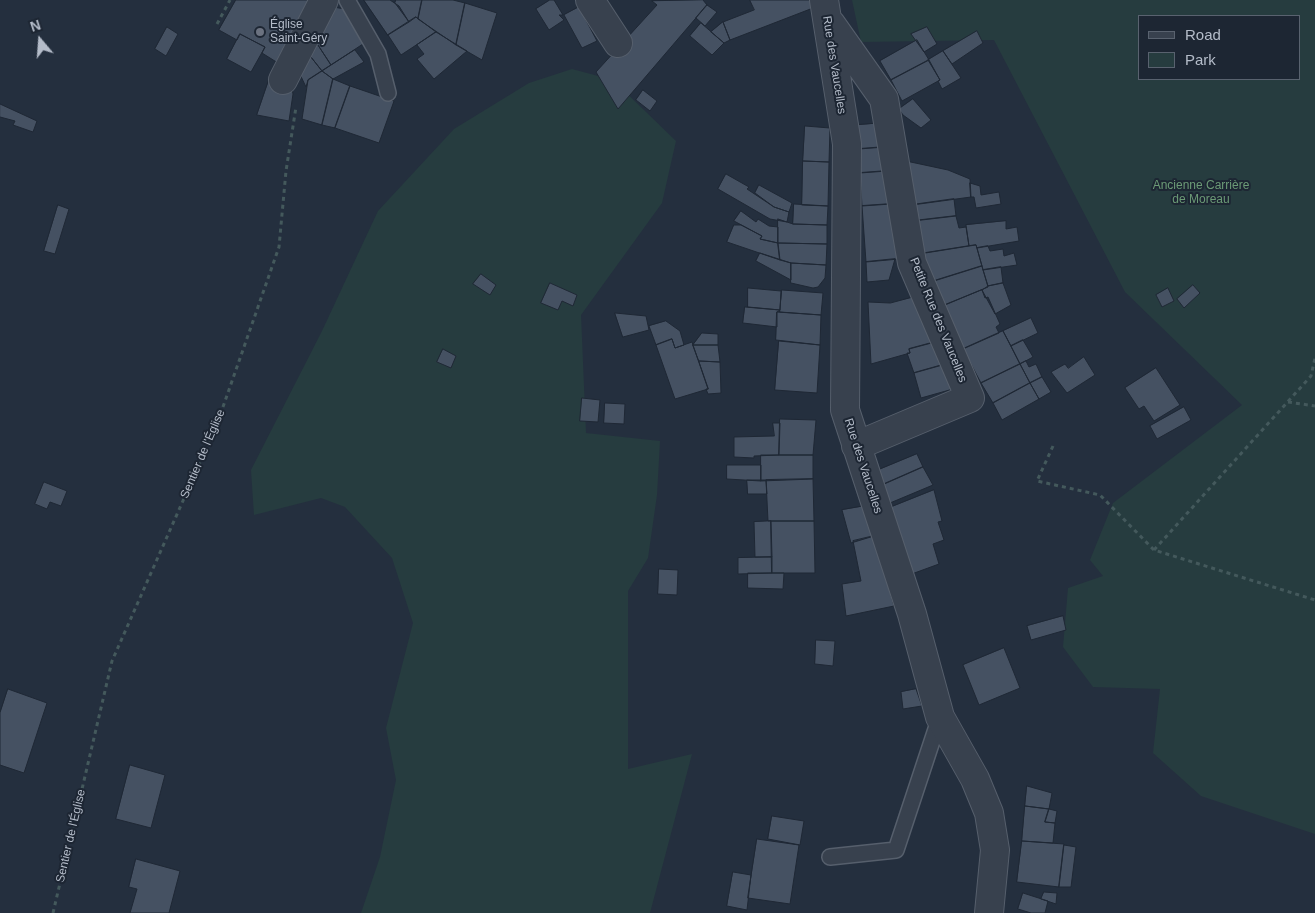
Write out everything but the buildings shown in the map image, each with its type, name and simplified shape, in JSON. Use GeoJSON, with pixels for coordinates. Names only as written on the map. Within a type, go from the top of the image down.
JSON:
{"type":"FeatureCollection","features":[{"type":"Feature","properties":{"kind":"street"},"geometry":{"type":"LineString","coordinates":[[283,80],[324,0]]}},
{"type":"Feature","properties":{"kind":"street"},"geometry":{"type":"LineString","coordinates":[[590,0],[618,43]]}},
{"type":"Feature","properties":{"kind":"street","name":"Rue des Vaucelles"},"geometry":{"type":"LineString","coordinates":[[825,9],[847,144],[845,410],[912,614],[940,716],[975,779],[989,813],[995,850],[989,913]]}},
{"type":"Feature","properties":{"kind":"street","name":"Petite Rue des Vaucelles"},"geometry":{"type":"LineString","coordinates":[[825,9],[884,99],[912,263],[970,398],[856,446]]}},
{"type":"Feature","properties":{"kind":"lane"},"geometry":{"type":"LineString","coordinates":[[347,0],[378,54],[388,93]]}},
{"type":"Feature","properties":{"kind":"lane"},"geometry":{"type":"LineString","coordinates":[[830,857],[896,850],[940,716]]}},
{"type":"Feature","properties":{"kind":"path"},"geometry":{"type":"LineString","coordinates":[[216,24],[230,0]]}},
{"type":"Feature","properties":{"kind":"path","name":"Sentier de l'Église"},"geometry":{"type":"LineString","coordinates":[[53,913],[112,662],[217,424],[279,248],[286,171],[297,98],[283,80]]}},
{"type":"Feature","properties":{"kind":"path"},"geometry":{"type":"LineString","coordinates":[[1154,550],[1311,376],[1315,358]]}},
{"type":"Feature","properties":{"kind":"path"},"geometry":{"type":"LineString","coordinates":[[1287,402],[1315,406]]}},
{"type":"Feature","properties":{"kind":"path"},"geometry":{"type":"LineString","coordinates":[[1053,446],[1037,481],[1100,495],[1154,550],[1315,600]]}},
{"type":"Feature","properties":{"kind":"green space","name":"Ancienne Carrière de Moreau"},"geometry":{"type":"Polygon","coordinates":[[[852,0],[1315,0],[1315,834],[1201,796],[1153,753],[1160,689],[1093,687],[1063,647],[1068,588],[1103,576],[1090,560],[1113,503],[1242,405],[1125,292],[994,40],[861,42],[852,0]]]}},
{"type":"Feature","properties":{"kind":"green space"},"geometry":{"type":"Polygon","coordinates":[[[572,69],[613,80],[676,141],[662,203],[581,315],[586,433],[660,441],[657,495],[648,558],[628,591],[628,769],[692,754],[650,913],[361,913],[380,857],[396,780],[386,728],[413,623],[392,558],[345,507],[321,498],[254,515],[251,470],[322,331],[378,211],[454,129],[529,83],[572,69]]]}},
{"type":"Feature","properties":{"kind":"place","name":"Église Saint-Géry"},"geometry":{"type":"Point","coordinates":[260,32]}}]}
